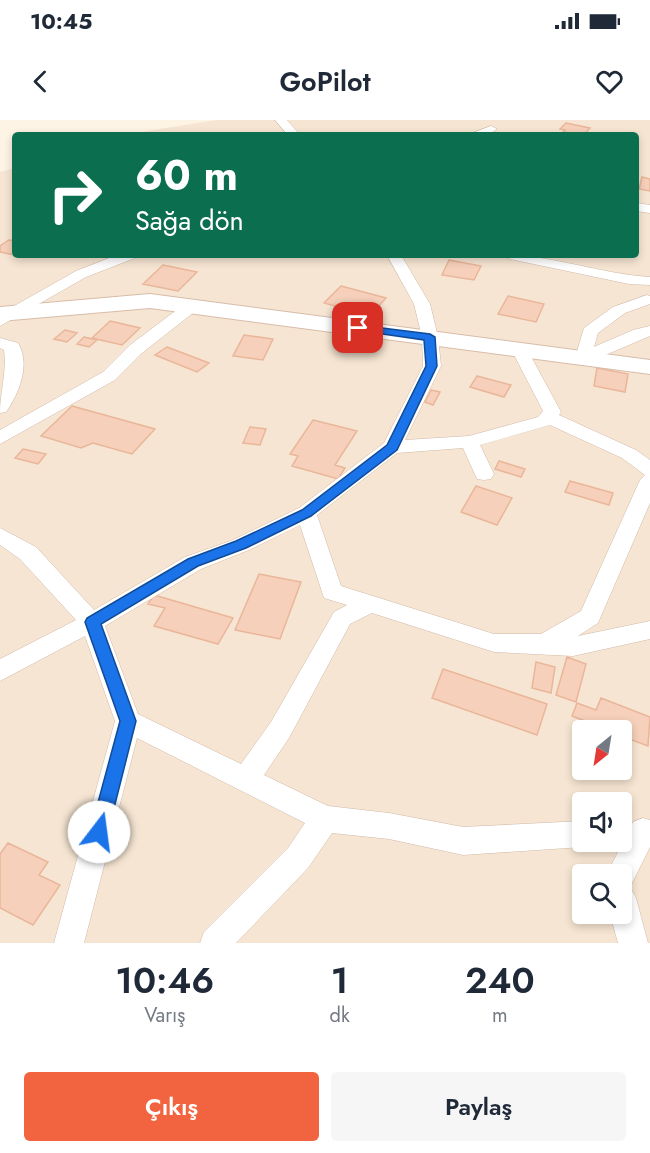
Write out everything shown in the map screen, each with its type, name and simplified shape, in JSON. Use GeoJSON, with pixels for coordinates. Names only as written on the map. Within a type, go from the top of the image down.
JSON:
{"type":"FeatureCollection","features":[{"type":"Feature","properties":{"kind":"street"},"geometry":{"type":"LineString","coordinates":[[280,120],[291,132]]}},
{"type":"Feature","properties":{"kind":"street"},"geometry":{"type":"LineString","coordinates":[[482,132],[491,129]]}},
{"type":"Feature","properties":{"kind":"street"},"geometry":{"type":"LineString","coordinates":[[6,315],[81,274],[122,258]]}},
{"type":"Feature","properties":{"kind":"street"},"geometry":{"type":"LineString","coordinates":[[0,671],[92,622],[193,563],[241,545],[306,513],[392,447],[432,366],[430,337],[422,304],[396,258]]}},
{"type":"Feature","properties":{"kind":"street"},"geometry":{"type":"LineString","coordinates":[[524,258],[629,280],[650,281]]}},
{"type":"Feature","properties":{"kind":"street"},"geometry":{"type":"LineString","coordinates":[[583,358],[590,331],[619,310],[649,298]]}},
{"type":"Feature","properties":{"kind":"street"},"geometry":{"type":"LineString","coordinates":[[6,315],[150,301],[650,367]]}},
{"type":"Feature","properties":{"kind":"street"},"geometry":{"type":"LineString","coordinates":[[0,438],[109,376],[136,349],[192,306]]}},
{"type":"Feature","properties":{"kind":"street"},"geometry":{"type":"LineString","coordinates":[[583,358],[639,333],[650,331]]}},
{"type":"Feature","properties":{"kind":"street"},"geometry":{"type":"LineString","coordinates":[[0,343],[12,347],[16,370],[10,391],[0,408]]}},
{"type":"Feature","properties":{"kind":"street"},"geometry":{"type":"LineString","coordinates":[[392,447],[469,442],[544,421],[552,412],[519,349]]}},
{"type":"Feature","properties":{"kind":"street"},"geometry":{"type":"LineString","coordinates":[[548,417],[619,448],[650,470]]}},
{"type":"Feature","properties":{"kind":"street"},"geometry":{"type":"LineString","coordinates":[[469,442],[484,474]]}},
{"type":"Feature","properties":{"kind":"street"},"geometry":{"type":"LineString","coordinates":[[544,644],[590,617],[650,480]]}},
{"type":"Feature","properties":{"kind":"street"},"geometry":{"type":"LineString","coordinates":[[306,513],[332,592],[494,643],[573,645],[650,630]]}},
{"type":"Feature","properties":{"kind":"street"},"geometry":{"type":"LineString","coordinates":[[0,535],[28,554],[92,622],[128,721],[69,943]]}},
{"type":"Feature","properties":{"kind":"street"},"geometry":{"type":"LineString","coordinates":[[246,780],[280,730],[342,618],[371,604]]}},
{"type":"Feature","properties":{"kind":"street"},"geometry":{"type":"LineString","coordinates":[[128,721],[325,819],[389,825],[463,842],[572,835]]}},
{"type":"Feature","properties":{"kind":"street"},"geometry":{"type":"LineString","coordinates":[[215,943],[298,858],[325,819]]}},
{"type":"Feature","properties":{"kind":"street"},"geometry":{"type":"LineString","coordinates":[[626,864],[638,831]]}},
{"type":"Feature","properties":{"kind":"street"},"geometry":{"type":"LineString","coordinates":[[628,924],[633,943]]}},
{"type":"Feature","properties":{"kind":"shaded area"},"geometry":{"type":"Polygon","coordinates":[[[216,120],[650,120],[650,943],[0,943],[0,172],[12,169],[12,258],[639,258],[639,132],[141,132],[216,120]]]}},
{"type":"Feature","properties":{"kind":"building"},"geometry":{"type":"Polygon","coordinates":[[[566,123],[590,128],[587,132],[563,132],[565,130],[560,129],[566,123]]]}},
{"type":"Feature","properties":{"kind":"building"},"geometry":{"type":"Polygon","coordinates":[[[642,177],[650,179],[650,191],[639,189],[642,177]]]}},
{"type":"Feature","properties":{"kind":"building"},"geometry":{"type":"Polygon","coordinates":[[[12,240],[12,254],[0,252],[0,246],[12,240]]]}},
{"type":"Feature","properties":{"kind":"building"},"geometry":{"type":"Polygon","coordinates":[[[449,260],[481,266],[474,280],[442,275],[449,260]]]}},
{"type":"Feature","properties":{"kind":"building"},"geometry":{"type":"Polygon","coordinates":[[[163,265],[197,272],[178,291],[143,284],[163,265]]]}},
{"type":"Feature","properties":{"kind":"building"},"geometry":{"type":"Polygon","coordinates":[[[341,286],[386,298],[370,316],[324,303],[341,286]]]}},
{"type":"Feature","properties":{"kind":"building"},"geometry":{"type":"Polygon","coordinates":[[[508,296],[544,304],[536,322],[498,314],[508,296]]]}},
{"type":"Feature","properties":{"kind":"building"},"geometry":{"type":"Polygon","coordinates":[[[110,321],[140,328],[122,345],[92,338],[110,321]]]}},
{"type":"Feature","properties":{"kind":"building"},"geometry":{"type":"Polygon","coordinates":[[[65,330],[77,333],[67,342],[54,339],[65,330]]]}},
{"type":"Feature","properties":{"kind":"building"},"geometry":{"type":"Polygon","coordinates":[[[244,335],[273,339],[263,360],[233,356],[244,335]]]}},
{"type":"Feature","properties":{"kind":"building"},"geometry":{"type":"Polygon","coordinates":[[[84,337],[97,340],[89,347],[77,344],[84,337]]]}},
{"type":"Feature","properties":{"kind":"building"},"geometry":{"type":"Polygon","coordinates":[[[167,347],[209,363],[197,372],[155,355],[167,347]]]}},
{"type":"Feature","properties":{"kind":"building"},"geometry":{"type":"Polygon","coordinates":[[[597,368],[628,374],[625,392],[594,386],[597,368]]]}},
{"type":"Feature","properties":{"kind":"building"},"geometry":{"type":"Polygon","coordinates":[[[477,376],[511,385],[504,397],[470,387],[477,376]]]}},
{"type":"Feature","properties":{"kind":"building"},"geometry":{"type":"Polygon","coordinates":[[[431,390],[440,392],[433,405],[425,402],[431,390]]]}},
{"type":"Feature","properties":{"kind":"building"},"geometry":{"type":"Polygon","coordinates":[[[72,406],[155,429],[132,454],[93,443],[81,448],[41,436],[72,406]]]}},
{"type":"Feature","properties":{"kind":"building"},"geometry":{"type":"Polygon","coordinates":[[[313,420],[357,431],[335,465],[345,468],[338,479],[292,466],[298,456],[290,454],[313,420]]]}},
{"type":"Feature","properties":{"kind":"building"},"geometry":{"type":"Polygon","coordinates":[[[250,427],[266,429],[260,445],[243,443],[250,427]]]}},
{"type":"Feature","properties":{"kind":"building"},"geometry":{"type":"Polygon","coordinates":[[[23,449],[46,454],[38,464],[15,458],[23,449]]]}},
{"type":"Feature","properties":{"kind":"building"},"geometry":{"type":"Polygon","coordinates":[[[499,461],[525,469],[521,477],[495,469],[499,461]]]}},
{"type":"Feature","properties":{"kind":"building"},"geometry":{"type":"Polygon","coordinates":[[[570,481],[613,493],[609,505],[565,492],[570,481]]]}},
{"type":"Feature","properties":{"kind":"building"},"geometry":{"type":"Polygon","coordinates":[[[476,486],[512,498],[497,525],[461,512],[476,486]]]}},
{"type":"Feature","properties":{"kind":"building"},"geometry":{"type":"Polygon","coordinates":[[[259,574],[301,582],[280,639],[235,630],[259,574]]]}},
{"type":"Feature","properties":{"kind":"building"},"geometry":{"type":"Polygon","coordinates":[[[154,595],[233,618],[218,644],[154,626],[165,608],[148,604],[154,595]]]}},
{"type":"Feature","properties":{"kind":"building"},"geometry":{"type":"Polygon","coordinates":[[[567,657],[586,664],[576,702],[556,695],[567,657]]]}},
{"type":"Feature","properties":{"kind":"building"},"geometry":{"type":"Polygon","coordinates":[[[536,662],[555,667],[551,693],[532,688],[536,662]]]}},
{"type":"Feature","properties":{"kind":"building"},"geometry":{"type":"Polygon","coordinates":[[[443,669],[547,704],[537,735],[432,698],[443,669]]]}},
{"type":"Feature","properties":{"kind":"building"},"geometry":{"type":"Polygon","coordinates":[[[601,698],[650,717],[648,746],[632,740],[632,720],[582,720],[572,716],[577,703],[596,710],[601,698]]]}},
{"type":"Feature","properties":{"kind":"building"},"geometry":{"type":"Polygon","coordinates":[[[8,843],[48,862],[39,875],[60,885],[33,925],[0,908],[0,854],[8,843]]]}},
{"type":"Feature","properties":{"kind":"route"},"geometry":{"type":"LineString","coordinates":[[99,832],[128,721],[92,622],[193,563],[241,545],[306,513],[392,447],[432,366],[430,337],[358,328]]}}]}
